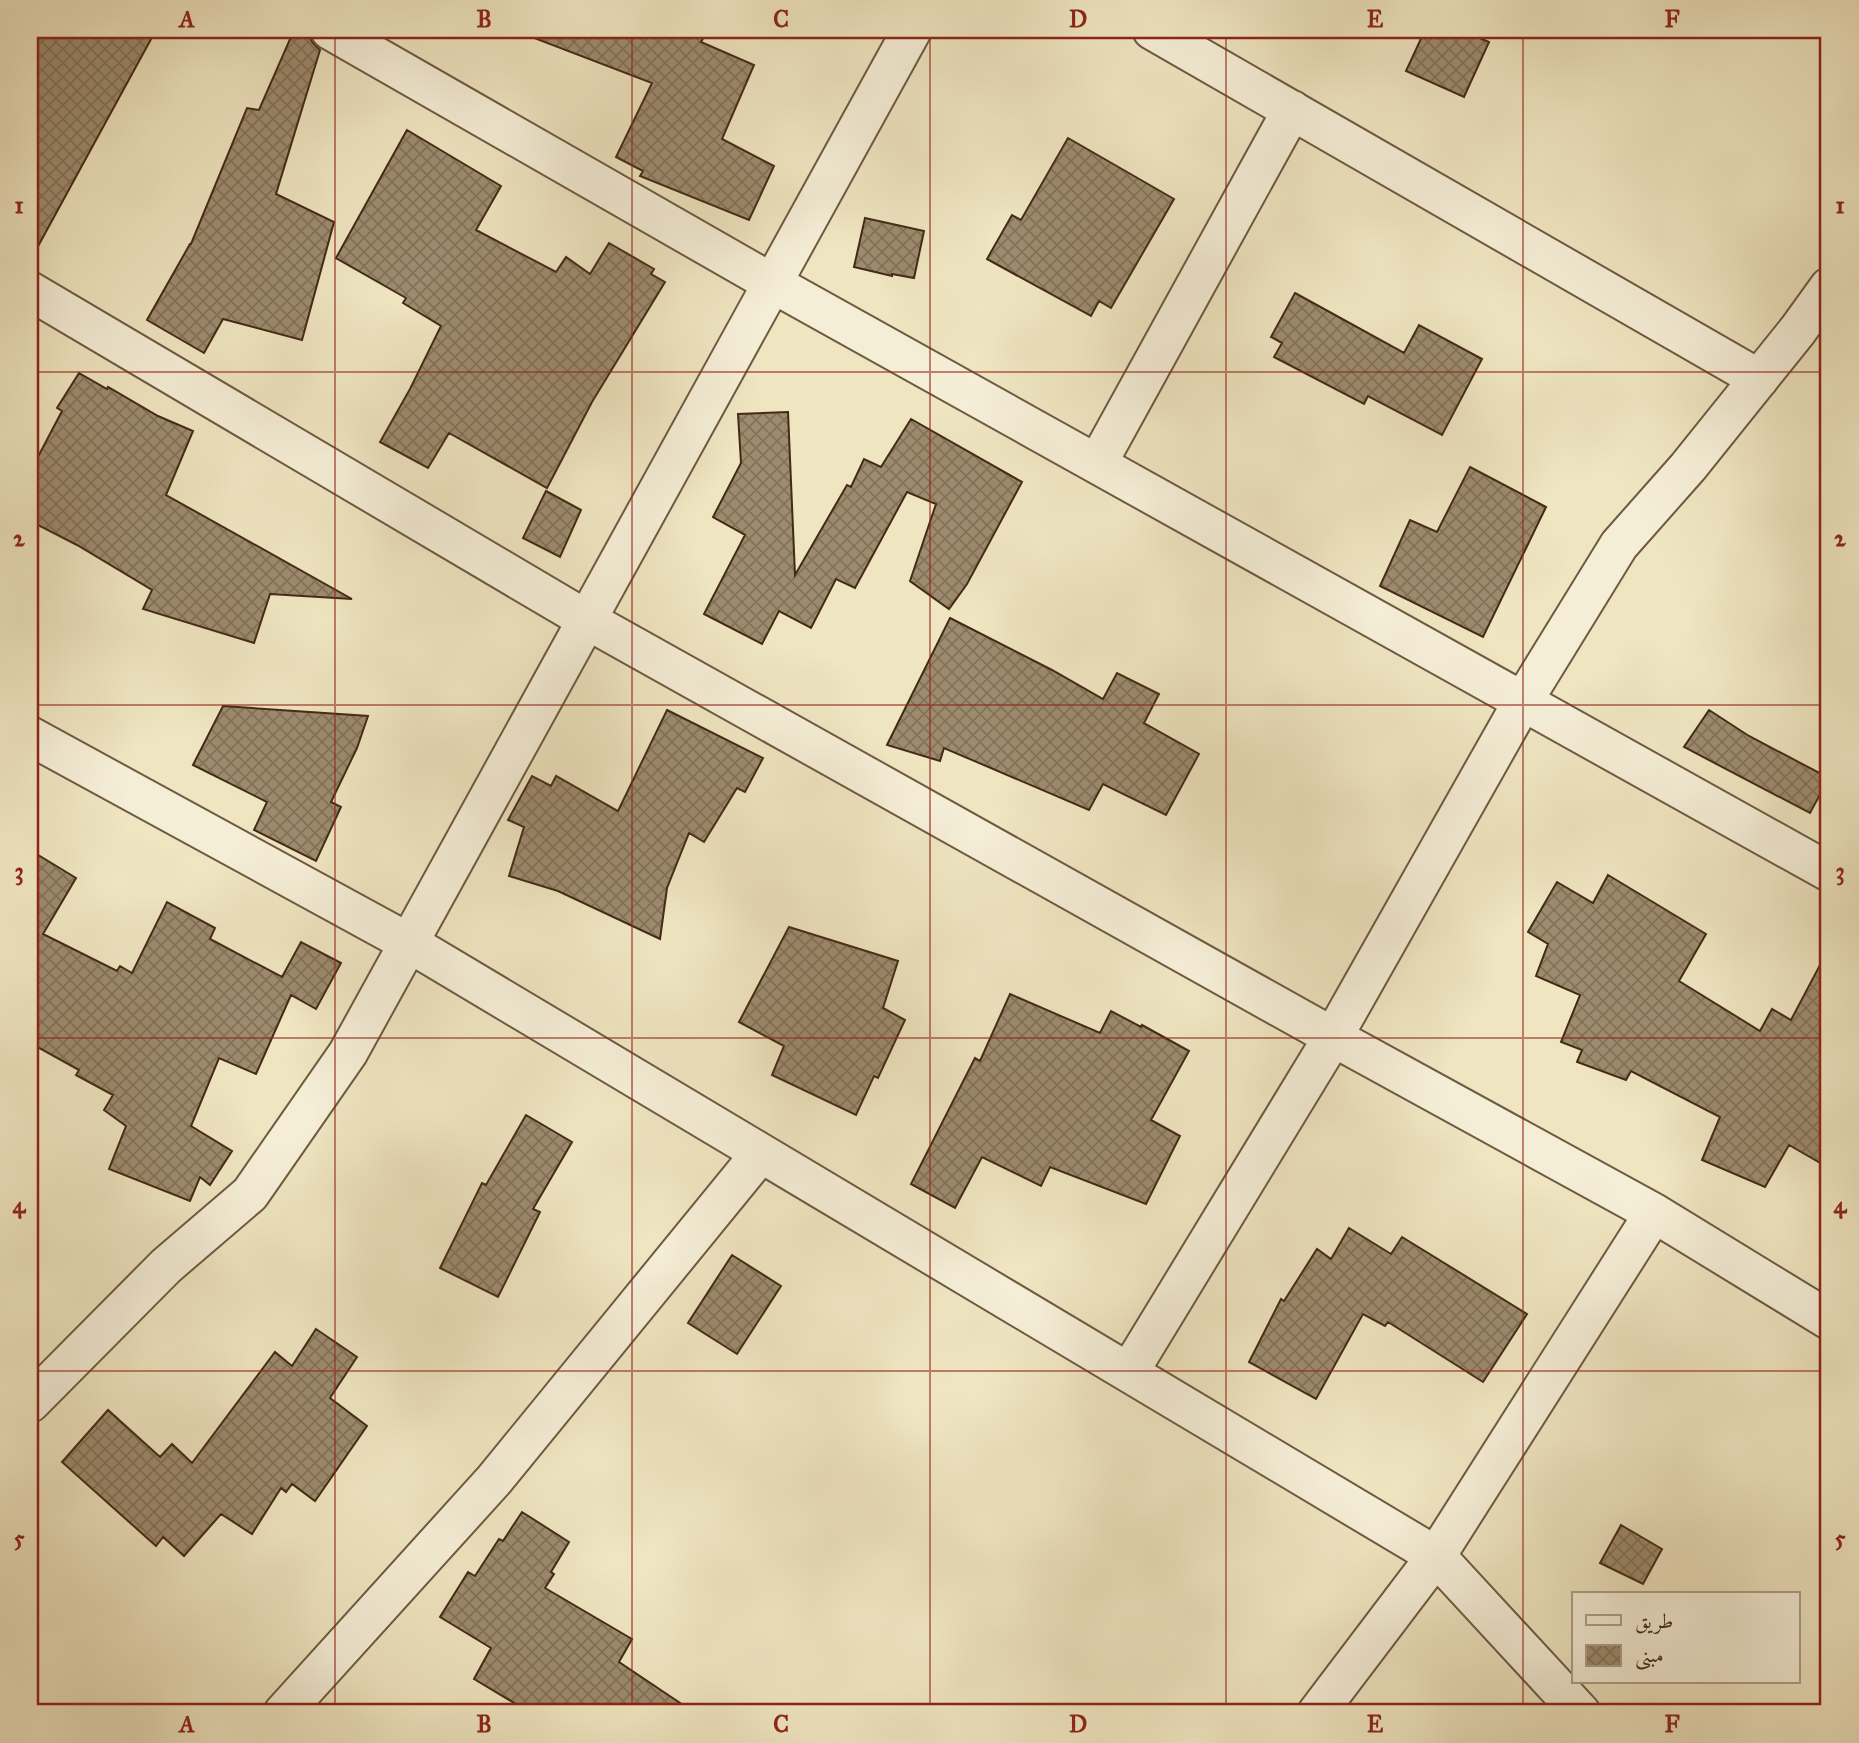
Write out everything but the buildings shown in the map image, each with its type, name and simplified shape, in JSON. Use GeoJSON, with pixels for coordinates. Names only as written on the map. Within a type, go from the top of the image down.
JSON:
{"type":"FeatureCollection","features":[{"type":"Feature","properties":{"kind":"street"},"geometry":{"type":"LineString","coordinates":[[330,30],[772,283],[1829,872]]}},
{"type":"Feature","properties":{"kind":"street"},"geometry":{"type":"LineString","coordinates":[[30,1403],[166,1266],[250,1194],[348,1053],[912,30]]}},
{"type":"Feature","properties":{"kind":"street"},"geometry":{"type":"LineString","coordinates":[[1152,30],[1759,379]]}},
{"type":"Feature","properties":{"kind":"street"},"geometry":{"type":"LineString","coordinates":[[1097,464],[1292,110]]}},
{"type":"Feature","properties":{"kind":"street"},"geometry":{"type":"LineString","coordinates":[[1129,1372],[1334,1037],[1523,701],[1619,545],[1688,467],[1798,330],[1829,287]]}},
{"type":"Feature","properties":{"kind":"street"},"geometry":{"type":"LineString","coordinates":[[30,291],[587,620],[1654,1213],[1829,1320]]}},
{"type":"Feature","properties":{"kind":"street"},"geometry":{"type":"LineString","coordinates":[[30,736],[409,943],[1436,1556],[1581,1713]]}},
{"type":"Feature","properties":{"kind":"street"},"geometry":{"type":"LineString","coordinates":[[283,1713],[494,1480],[761,1153]]}},
{"type":"Feature","properties":{"kind":"street"},"geometry":{"type":"LineString","coordinates":[[1317,1713],[1436,1556],[1654,1213]]}}]}
